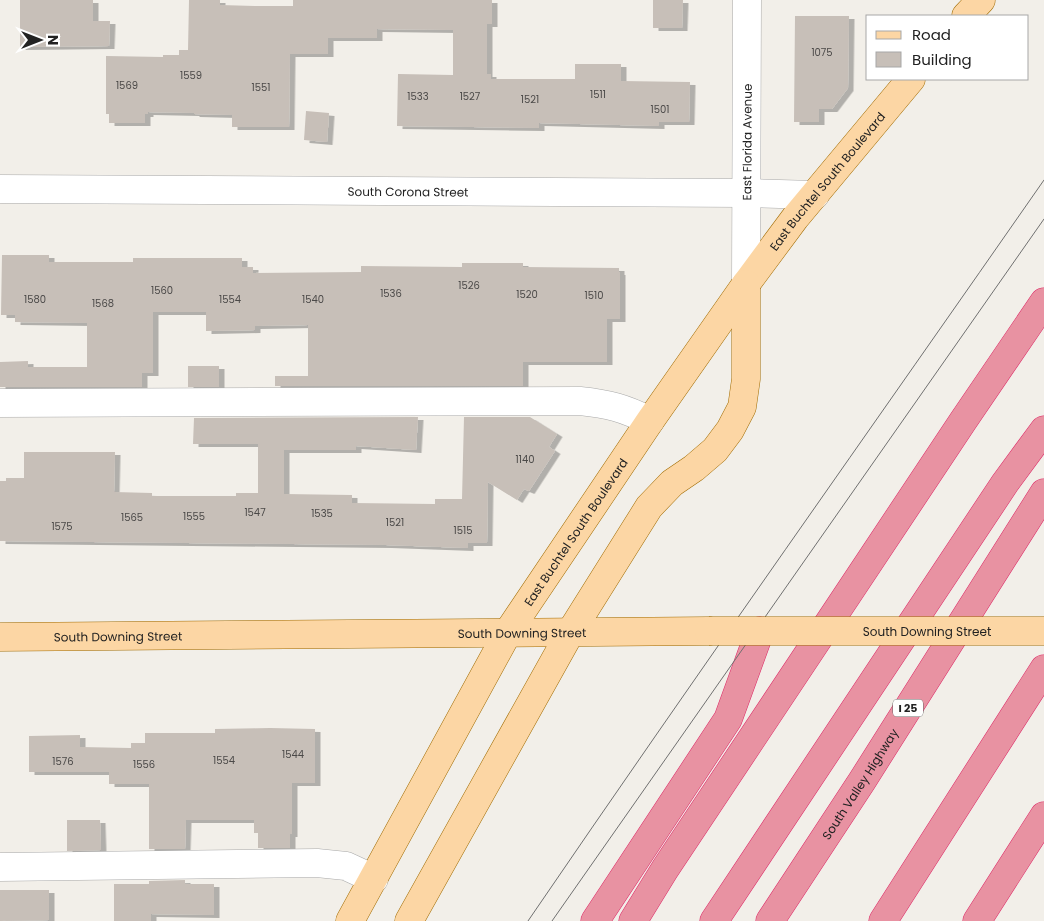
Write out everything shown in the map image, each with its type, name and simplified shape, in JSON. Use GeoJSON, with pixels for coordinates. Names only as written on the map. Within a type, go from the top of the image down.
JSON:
{"type":"FeatureCollection","features":[{"type":"Feature","properties":{"kind":"highway"},"geometry":{"type":"LineString","coordinates":[[633,921],[671,860],[1044,302]]}},
{"type":"Feature","properties":{"kind":"highway"},"geometry":{"type":"LineString","coordinates":[[714,921],[1005,482],[1044,430]]}},
{"type":"Feature","properties":{"kind":"highway","name":"South Valley Highway"},"geometry":{"type":"LineString","coordinates":[[770,921],[873,765],[1044,493]]}},
{"type":"Feature","properties":{"kind":"highway"},"geometry":{"type":"LineString","coordinates":[[596,921],[728,719],[760,631]]}},
{"type":"Feature","properties":{"kind":"highway"},"geometry":{"type":"LineString","coordinates":[[883,921],[1044,669]]}},
{"type":"Feature","properties":{"kind":"highway"},"geometry":{"type":"LineString","coordinates":[[977,921],[1044,816]]}},
{"type":"Feature","properties":{"kind":"main road"},"geometry":{"type":"LineString","coordinates":[[967,15],[981,0]]}},
{"type":"Feature","properties":{"kind":"main road","name":"East Buchtel South Boulevard"},"geometry":{"type":"LineString","coordinates":[[350,921],[508,632],[650,421],[746,284],[815,195],[910,80]]}},
{"type":"Feature","properties":{"kind":"main road"},"geometry":{"type":"LineString","coordinates":[[409,921],[570,633],[649,507],[672,483],[715,450],[730,430],[742,406],[746,379],[746,284]]}},
{"type":"Feature","properties":{"kind":"main road","name":"South Downing Street"},"geometry":{"type":"LineString","coordinates":[[0,637],[675,631],[1044,631]]}},
{"type":"Feature","properties":{"kind":"street","name":"East Florida Avenue"},"geometry":{"type":"LineString","coordinates":[[746,284],[747,0]]}},
{"type":"Feature","properties":{"kind":"street","name":"South Corona Street"},"geometry":{"type":"LineString","coordinates":[[0,189],[815,195]]}},
{"type":"Feature","properties":{"kind":"street"},"geometry":{"type":"LineString","coordinates":[[0,403],[580,401],[627,410],[650,421]]}},
{"type":"Feature","properties":{"kind":"street"},"geometry":{"type":"LineString","coordinates":[[0,867],[317,863],[346,866],[374,879]]}},
{"type":"Feature","properties":{"kind":"building"},"geometry":{"type":"Polygon","coordinates":[[[20,0],[93,0],[93,21],[110,21],[109,46],[20,47],[20,0]]]}},
{"type":"Feature","properties":{"kind":"building"},"geometry":{"type":"Polygon","coordinates":[[[189,0],[220,0],[220,5],[293,6],[293,0],[492,0],[492,24],[487,24],[487,74],[491,74],[491,79],[575,79],[575,64],[621,64],[621,81],[690,82],[689,122],[659,122],[659,126],[539,123],[539,128],[397,126],[398,74],[453,75],[453,30],[377,29],[377,38],[328,38],[328,54],[290,54],[289,127],[232,127],[232,115],[194,113],[148,112],[148,114],[145,114],[145,123],[109,123],[109,114],[106,114],[106,56],[163,57],[163,55],[179,55],[179,50],[188,50],[189,0]]]}},
{"type":"Feature","properties":{"kind":"building"},"geometry":{"type":"Polygon","coordinates":[[[653,0],[683,0],[682,28],[653,28],[653,0]]]}},
{"type":"Feature","properties":{"kind":"building"},"geometry":{"type":"Polygon","coordinates":[[[795,16],[849,16],[848,88],[832,109],[819,109],[819,122],[794,122],[795,16]]]}},
{"type":"Feature","properties":{"kind":"building"},"geometry":{"type":"Polygon","coordinates":[[[306,111],[329,113],[327,142],[304,140],[306,111]]]}},
{"type":"Feature","properties":{"kind":"building"},"geometry":{"type":"Polygon","coordinates":[[[2,255],[49,255],[49,262],[133,262],[133,258],[242,258],[242,267],[253,267],[253,273],[361,272],[361,266],[462,267],[462,263],[523,263],[523,267],[619,268],[620,319],[607,319],[607,362],[523,362],[523,386],[275,386],[275,376],[308,376],[308,325],[255,326],[255,330],[206,331],[206,312],[153,312],[153,373],[142,373],[142,387],[0,387],[0,362],[28,361],[28,367],[87,367],[87,323],[15,322],[15,315],[1,315],[2,255]]]}},
{"type":"Feature","properties":{"kind":"building"},"geometry":{"type":"Polygon","coordinates":[[[188,366],[219,366],[219,387],[188,387],[188,366]]]}},
{"type":"Feature","properties":{"kind":"building"},"geometry":{"type":"Polygon","coordinates":[[[418,417],[416,450],[356,446],[356,450],[284,450],[284,494],[352,495],[352,503],[435,504],[435,499],[462,499],[464,417],[530,417],[557,434],[549,447],[555,451],[529,491],[524,489],[517,500],[488,482],[487,543],[468,543],[468,548],[386,545],[0,541],[0,481],[6,481],[6,478],[24,478],[24,452],[115,452],[114,492],[152,493],[152,496],[236,496],[236,493],[258,493],[258,444],[193,444],[194,418],[418,417]]]}},
{"type":"Feature","properties":{"kind":"building"},"geometry":{"type":"Polygon","coordinates":[[[215,729],[315,729],[315,783],[292,783],[292,834],[290,834],[290,848],[258,848],[258,833],[254,833],[254,820],[186,820],[185,849],[149,849],[149,784],[109,784],[109,772],[29,772],[29,736],[80,735],[80,747],[131,748],[131,743],[145,743],[145,733],[215,733],[215,729]]]}},
{"type":"Feature","properties":{"kind":"building"},"geometry":{"type":"Polygon","coordinates":[[[67,820],[100,820],[101,850],[67,851],[67,820]]]}},
{"type":"Feature","properties":{"kind":"building"},"geometry":{"type":"Polygon","coordinates":[[[185,880],[185,884],[214,884],[214,915],[151,914],[151,921],[114,921],[114,884],[149,884],[149,881],[185,880]]]}},
{"type":"Feature","properties":{"kind":"building"},"geometry":{"type":"Polygon","coordinates":[[[0,890],[49,890],[49,920],[0,921],[0,890]]]}},
{"type":"Feature","properties":{"kind":"tram line"},"geometry":{"type":"LineString","coordinates":[[528,921],[1044,180]]}},
{"type":"Feature","properties":{"kind":"tram line"},"geometry":{"type":"LineString","coordinates":[[552,921],[1044,219]]}}]}
